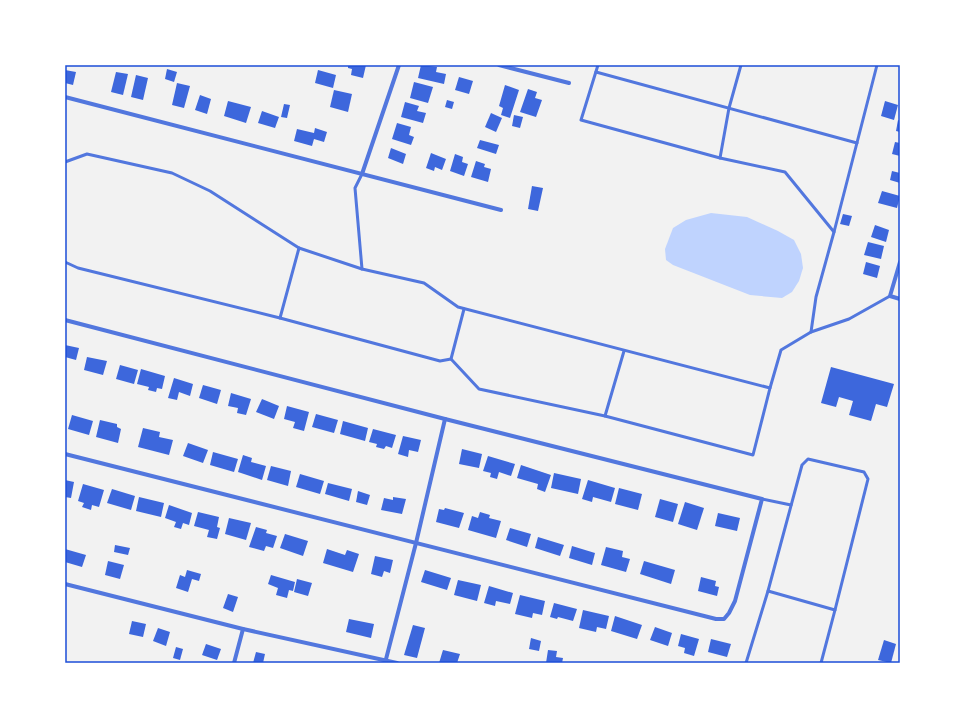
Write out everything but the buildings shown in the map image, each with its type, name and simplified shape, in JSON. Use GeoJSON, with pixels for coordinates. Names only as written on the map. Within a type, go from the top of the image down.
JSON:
{"type":"FeatureCollection","features":[{"type":"Feature","properties":{"kind":"street"},"geometry":{"type":"LineString","coordinates":[[362,174],[399,65]]}},
{"type":"Feature","properties":{"kind":"street"},"geometry":{"type":"LineString","coordinates":[[500,65],[569,83]]}},
{"type":"Feature","properties":{"kind":"street"},"geometry":{"type":"LineString","coordinates":[[65,97],[501,210]]}},
{"type":"Feature","properties":{"kind":"street"},"geometry":{"type":"LineString","coordinates":[[900,262],[890,296],[900,299]]}},
{"type":"Feature","properties":{"kind":"street"},"geometry":{"type":"LineString","coordinates":[[65,320],[445,419],[762,499],[735,601],[729,613],[724,618],[716,619],[65,454]]}},
{"type":"Feature","properties":{"kind":"street"},"geometry":{"type":"LineString","coordinates":[[385,662],[416,543],[445,419]]}},
{"type":"Feature","properties":{"kind":"street"},"geometry":{"type":"LineString","coordinates":[[65,584],[243,629],[385,662],[397,663]]}},
{"type":"Feature","properties":{"kind":"street"},"geometry":{"type":"LineString","coordinates":[[234,663],[243,629]]}},
{"type":"Feature","properties":{"kind":"lane"},"geometry":{"type":"LineString","coordinates":[[598,65],[581,120],[720,158],[785,172],[834,232]]}},
{"type":"Feature","properties":{"kind":"lane"},"geometry":{"type":"LineString","coordinates":[[720,158],[729,108],[741,65]]}},
{"type":"Feature","properties":{"kind":"lane"},"geometry":{"type":"LineString","coordinates":[[811,332],[816,297],[877,65]]}},
{"type":"Feature","properties":{"kind":"lane"},"geometry":{"type":"LineString","coordinates":[[596,72],[857,143]]}},
{"type":"Feature","properties":{"kind":"lane"},"geometry":{"type":"LineString","coordinates":[[65,162],[87,154],[172,173],[210,191],[299,248],[362,269],[424,283],[458,307],[770,388]]}},
{"type":"Feature","properties":{"kind":"lane"},"geometry":{"type":"LineString","coordinates":[[362,174],[355,188],[362,269]]}},
{"type":"Feature","properties":{"kind":"lane"},"geometry":{"type":"LineString","coordinates":[[280,318],[299,248]]}},
{"type":"Feature","properties":{"kind":"lane"},"geometry":{"type":"LineString","coordinates":[[65,262],[78,268],[280,318],[440,361],[450,359]]}},
{"type":"Feature","properties":{"kind":"lane"},"geometry":{"type":"LineString","coordinates":[[450,359],[479,389],[605,416],[753,455],[781,350],[811,332],[849,319],[890,296]]}},
{"type":"Feature","properties":{"kind":"lane"},"geometry":{"type":"LineString","coordinates":[[450,359],[464,309]]}},
{"type":"Feature","properties":{"kind":"lane"},"geometry":{"type":"LineString","coordinates":[[605,416],[624,351]]}},
{"type":"Feature","properties":{"kind":"lane"},"geometry":{"type":"LineString","coordinates":[[746,663],[768,591],[802,465],[808,459],[864,472],[868,479],[836,610],[821,663]]}},
{"type":"Feature","properties":{"kind":"lane"},"geometry":{"type":"LineString","coordinates":[[762,499],[791,505]]}},
{"type":"Feature","properties":{"kind":"lane"},"geometry":{"type":"LineString","coordinates":[[768,591],[836,610]]}},
{"type":"Feature","properties":{"kind":"water"},"geometry":{"type":"Polygon","coordinates":[[[711,213],[747,217],[794,240],[801,254],[803,268],[799,281],[792,292],[782,298],[750,295],[673,265],[666,260],[665,249],[673,228],[686,220],[711,213]]]}}]}
